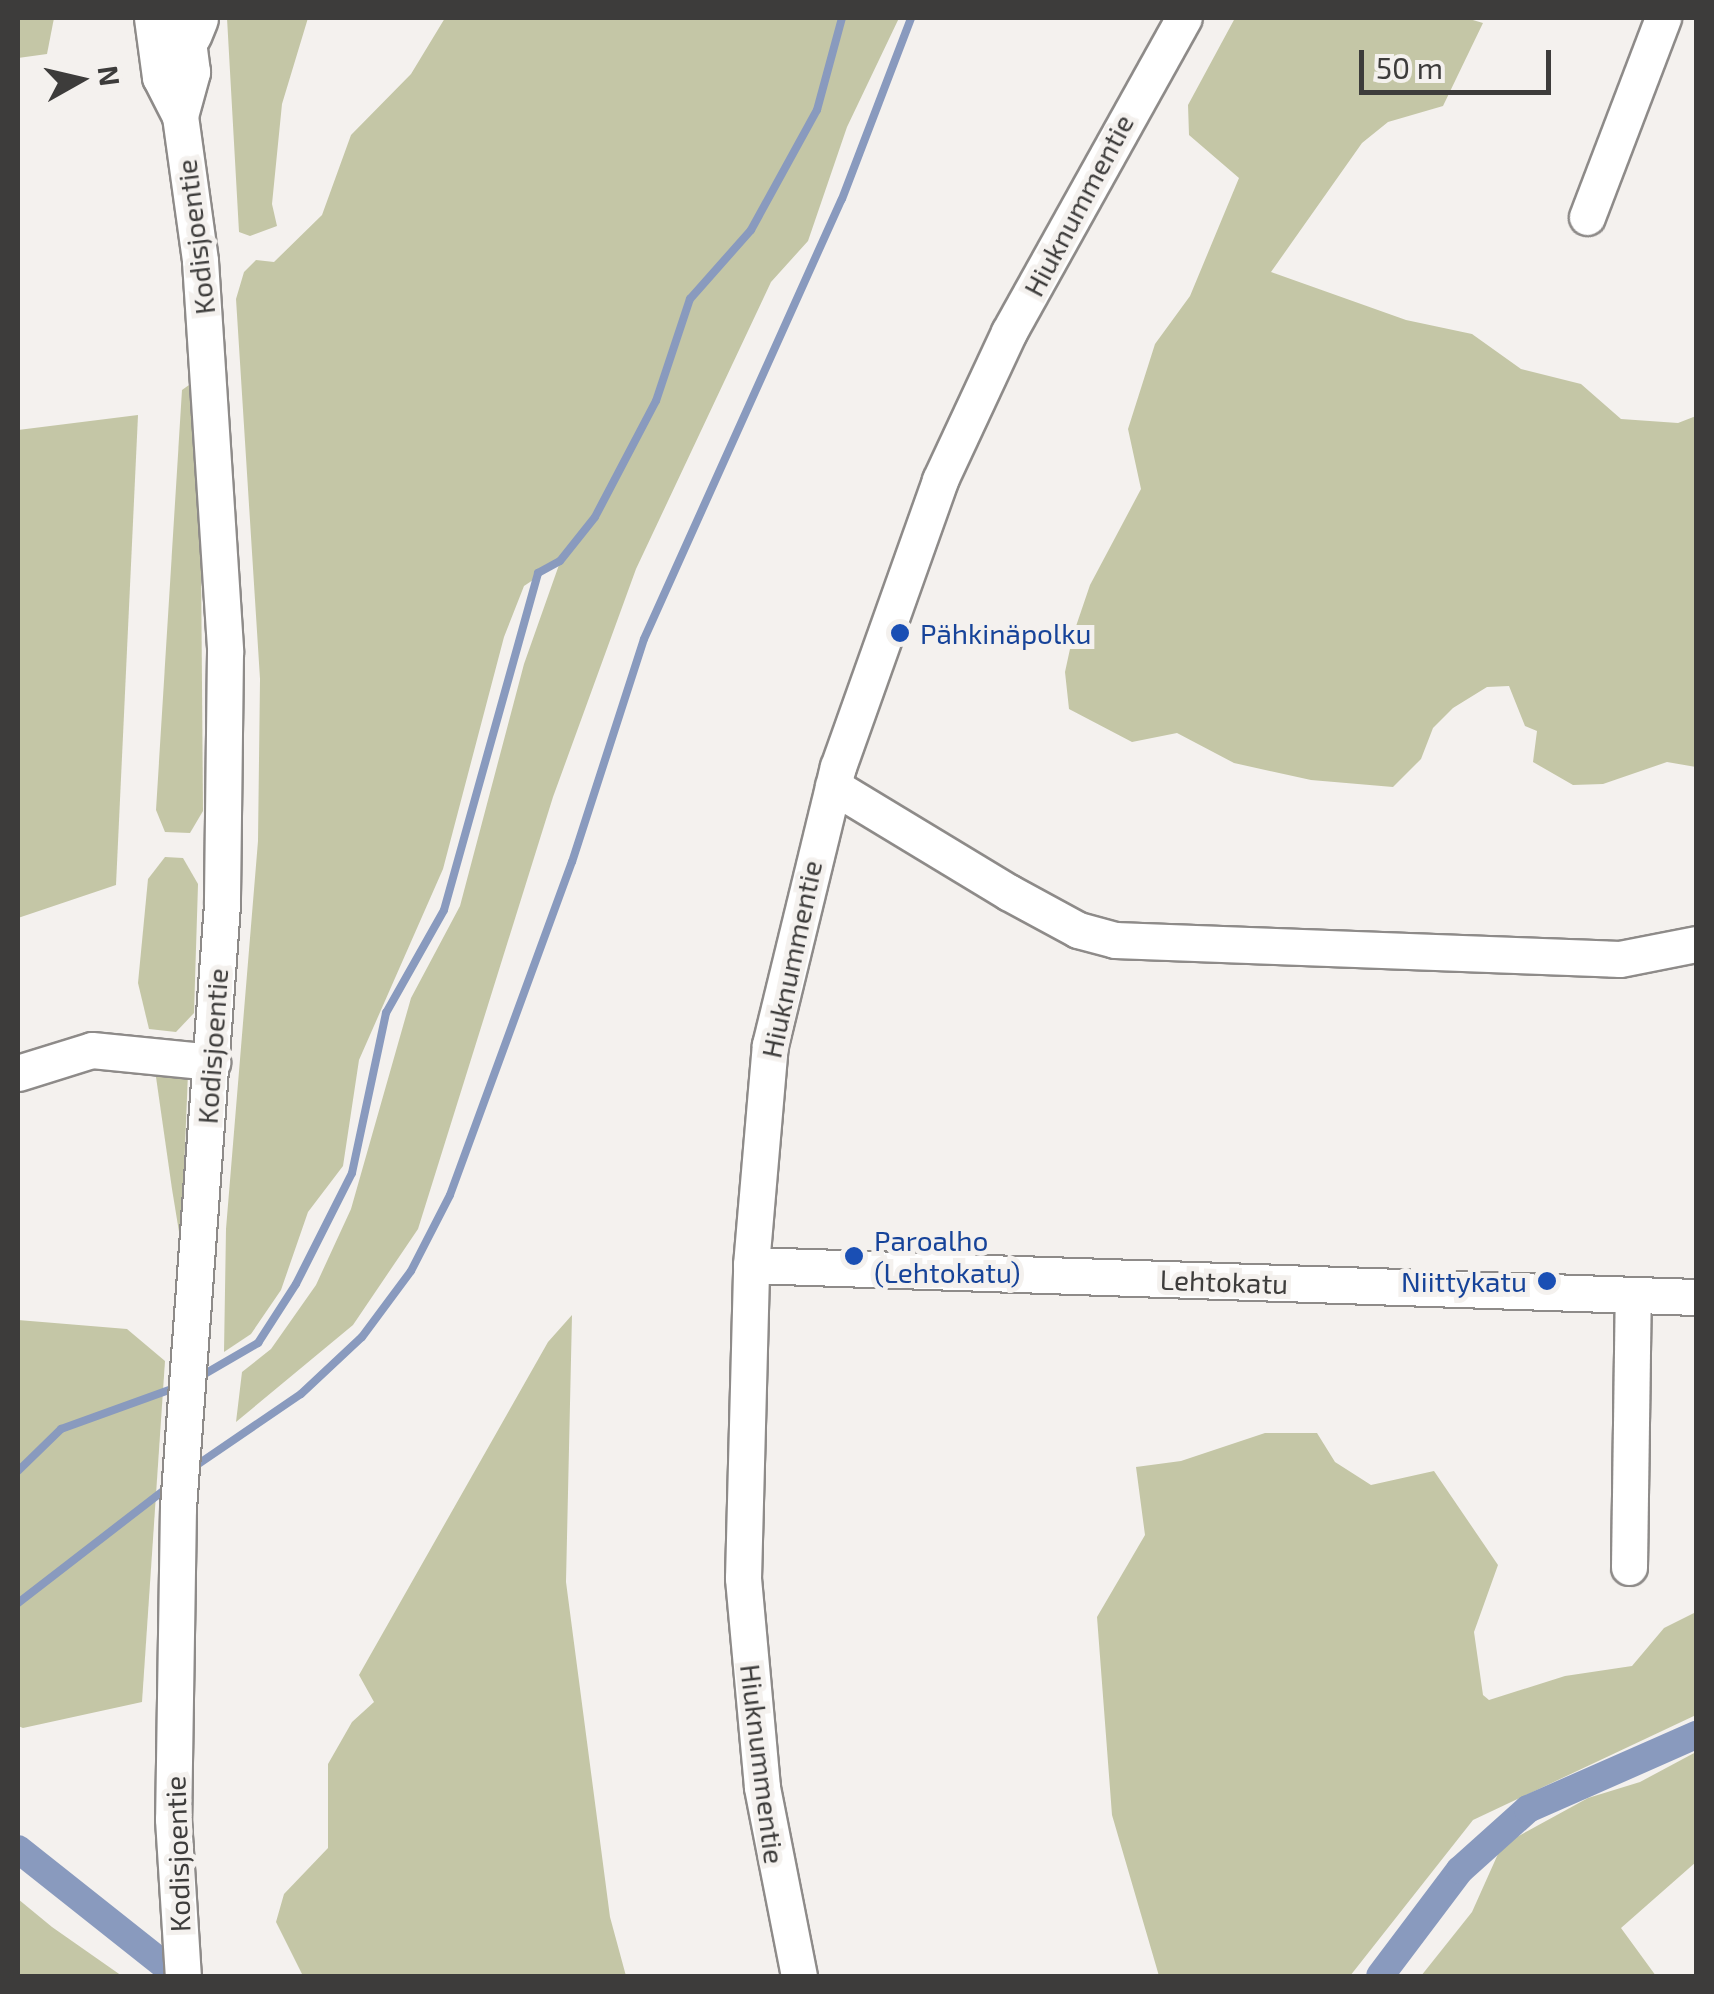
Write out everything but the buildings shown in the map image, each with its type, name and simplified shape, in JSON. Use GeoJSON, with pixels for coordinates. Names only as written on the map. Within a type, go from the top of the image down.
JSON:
{"type":"FeatureCollection","features":[{"type":"Feature","properties":{"kind":"street","name":"Hiuknummentie"},"geometry":{"type":"LineString","coordinates":[[799,1976],[762,1787],[744,1601],[751,1265],[770,1045],[833,786],[892,605],[980,392],[1184,18]]}},
{"type":"Feature","properties":{"kind":"street"},"geometry":{"type":"LineString","coordinates":[[1586,217],[1663,18]]}},
{"type":"Feature","properties":{"kind":"street","name":"Kodisjoentie"},"geometry":{"type":"LineString","coordinates":[[179,21],[192,72],[180,116],[214,418],[226,652],[212,1062],[178,1507],[177,1917],[183,1976]]}},
{"type":"Feature","properties":{"kind":"street"},"geometry":{"type":"LineString","coordinates":[[833,786],[1008,892],[1078,930],[1115,940],[1620,959],[1696,944]]}},
{"type":"Feature","properties":{"kind":"street"},"geometry":{"type":"LineString","coordinates":[[18,1073],[92,1050],[212,1062]]}},
{"type":"Feature","properties":{"kind":"street","name":"Lehtokatu"},"geometry":{"type":"LineString","coordinates":[[751,1265],[1696,1298]]}},
{"type":"Feature","properties":{"kind":"street"},"geometry":{"type":"LineString","coordinates":[[1629,1568],[1633,1296]]}},
{"type":"Feature","properties":{"kind":"green space"},"geometry":{"type":"Polygon","coordinates":[[[18,18],[54,18],[47,54],[18,58],[18,18]]]}},
{"type":"Feature","properties":{"kind":"green space"},"geometry":{"type":"Polygon","coordinates":[[[227,18],[308,18],[282,104],[272,204],[277,226],[250,236],[239,232],[227,18]]]}},
{"type":"Feature","properties":{"kind":"green space"},"geometry":{"type":"Polygon","coordinates":[[[445,18],[899,18],[847,127],[808,241],[771,282],[636,569],[553,797],[418,1229],[353,1325],[236,1422],[242,1372],[271,1349],[316,1285],[351,1209],[411,998],[460,906],[524,664],[560,562],[524,586],[504,637],[443,869],[359,1060],[343,1166],[308,1212],[281,1290],[251,1334],[224,1352],[226,1229],[258,841],[260,679],[236,299],[244,272],[256,260],[274,262],[322,215],[351,135],[411,74],[445,18]]]}},
{"type":"Feature","properties":{"kind":"green space"},"geometry":{"type":"Polygon","coordinates":[[[1235,18],[1466,18],[1483,23],[1443,106],[1388,122],[1362,143],[1271,272],[1406,320],[1472,334],[1521,369],[1581,384],[1621,419],[1678,423],[1696,416],[1696,767],[1667,762],[1603,784],[1573,785],[1533,762],[1537,731],[1525,726],[1509,686],[1487,687],[1453,708],[1433,728],[1421,759],[1393,787],[1311,780],[1234,763],[1177,733],[1132,742],[1069,709],[1065,672],[1073,635],[1090,585],[1141,489],[1128,429],[1155,344],[1190,296],[1239,178],[1189,135],[1188,105],[1235,18]]]}},
{"type":"Feature","properties":{"kind":"green space"},"geometry":{"type":"Polygon","coordinates":[[[189,385],[201,559],[203,811],[190,833],[165,832],[156,810],[182,390],[189,385]]]}},
{"type":"Feature","properties":{"kind":"green space"},"geometry":{"type":"Polygon","coordinates":[[[138,415],[116,885],[18,918],[18,430],[138,415]]]}},
{"type":"Feature","properties":{"kind":"green space"},"geometry":{"type":"Polygon","coordinates":[[[165,857],[183,858],[198,884],[194,1013],[176,1032],[149,1029],[138,983],[148,879],[165,857]]]}},
{"type":"Feature","properties":{"kind":"green space"},"geometry":{"type":"Polygon","coordinates":[[[155,1070],[188,1073],[181,1244],[172,1189],[155,1070]]]}},
{"type":"Feature","properties":{"kind":"green space"},"geometry":{"type":"Polygon","coordinates":[[[572,1315],[566,1582],[610,1917],[626,1976],[303,1976],[276,1922],[284,1894],[328,1848],[328,1764],[352,1722],[374,1702],[359,1675],[548,1342],[572,1315]]]}},
{"type":"Feature","properties":{"kind":"green space"},"geometry":{"type":"Polygon","coordinates":[[[18,1320],[127,1329],[165,1361],[142,1702],[23,1728],[18,1726],[18,1320]]]}},
{"type":"Feature","properties":{"kind":"green space"},"geometry":{"type":"Polygon","coordinates":[[[1265,1433],[1317,1433],[1335,1462],[1371,1485],[1434,1471],[1498,1565],[1474,1632],[1483,1695],[1489,1700],[1565,1676],[1632,1666],[1664,1628],[1696,1612],[1696,1715],[1473,1820],[1350,1976],[1159,1976],[1112,1815],[1097,1617],[1145,1535],[1136,1467],[1181,1461],[1265,1433]]]}},
{"type":"Feature","properties":{"kind":"green space"},"geometry":{"type":"Polygon","coordinates":[[[1696,1752],[1696,1862],[1621,1928],[1656,1976],[1421,1976],[1472,1912],[1502,1845],[1588,1798],[1640,1782],[1696,1752]]]}},
{"type":"Feature","properties":{"kind":"green space"},"geometry":{"type":"Polygon","coordinates":[[[18,1899],[52,1927],[122,1976],[18,1976],[18,1899]]]}},
{"type":"Feature","properties":{"kind":"waterway"},"geometry":{"type":"LineString","coordinates":[[196,1379],[258,1343],[296,1284],[352,1173],[386,1013],[444,910],[538,573],[560,561],[595,517],[656,401],[690,299],[751,230],[817,110],[842,18]]}},
{"type":"Feature","properties":{"kind":"waterway"},"geometry":{"type":"LineString","coordinates":[[191,1469],[301,1394],[362,1337],[411,1271],[450,1195],[572,862],[644,639],[842,199],[911,18]]}},
{"type":"Feature","properties":{"kind":"waterway"},"geometry":{"type":"LineString","coordinates":[[18,1471],[61,1429],[174,1388]]}},
{"type":"Feature","properties":{"kind":"waterway"},"geometry":{"type":"LineString","coordinates":[[18,1603],[168,1487]]}},
{"type":"Feature","properties":{"kind":"waterway"},"geometry":{"type":"LineString","coordinates":[[1380,1976],[1460,1870],[1528,1809],[1696,1735]]}},
{"type":"Feature","properties":{"kind":"waterway"},"geometry":{"type":"LineString","coordinates":[[18,1849],[178,1976]]}},
{"type":"Feature","properties":{"kind":"place","name":"Pähkinäpolku"},"geometry":{"type":"Point","coordinates":[900,633]}},
{"type":"Feature","properties":{"kind":"place","name":"Paroalho (Lehtokatu)"},"geometry":{"type":"Point","coordinates":[854,1256]}},
{"type":"Feature","properties":{"kind":"place","name":"Niittykatu"},"geometry":{"type":"Point","coordinates":[1547,1281]}}]}
